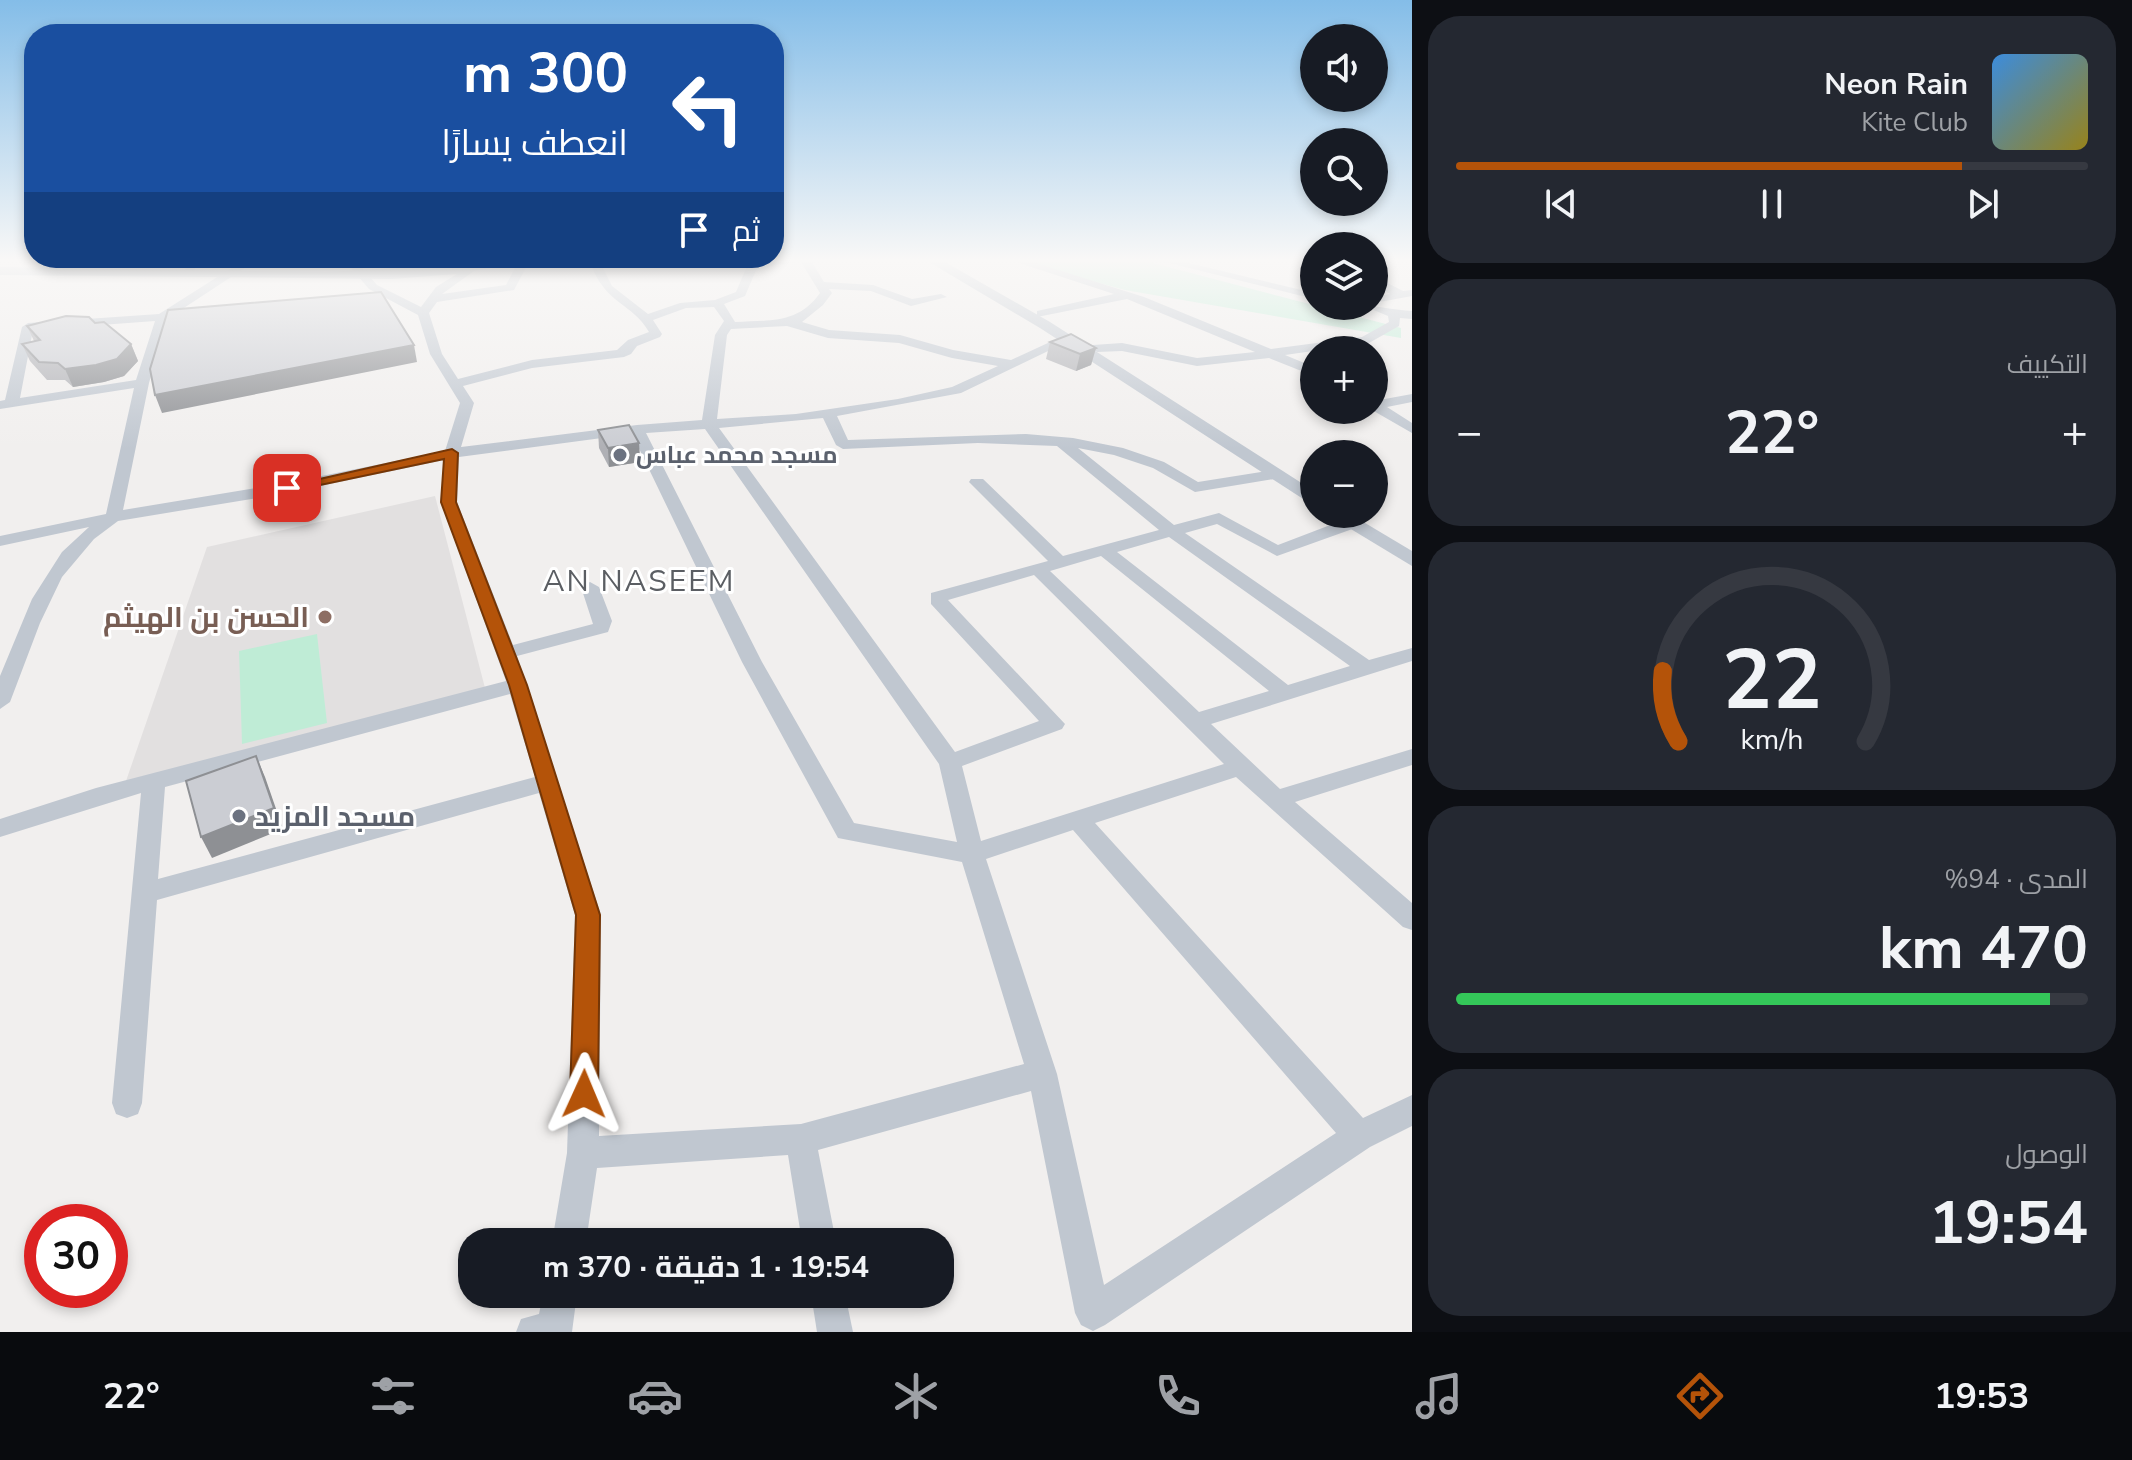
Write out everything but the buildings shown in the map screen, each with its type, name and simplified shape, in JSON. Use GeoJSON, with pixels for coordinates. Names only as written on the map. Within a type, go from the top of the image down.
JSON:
{"type":"FeatureCollection","features":[{"type":"Feature","properties":{"kind":"street"},"geometry":{"type":"LineString","coordinates":[[66,324],[28,327],[6,403],[142,383]]}},
{"type":"Feature","properties":{"kind":"street"},"geometry":{"type":"LineString","coordinates":[[0,702],[52,573],[85,535],[113,517],[142,383],[160,324]]}},
{"type":"Feature","properties":{"kind":"street"},"geometry":{"type":"LineString","coordinates":[[431,324],[436,354],[467,403],[452,453],[449,502],[518,685],[588,915],[583,1153],[571,1228]]}},
{"type":"Feature","properties":{"kind":"street"},"geometry":{"type":"LineString","coordinates":[[455,384],[532,364],[619,354],[627,351],[632,343],[656,334],[649,324]]}},
{"type":"Feature","properties":{"kind":"street"},"geometry":{"type":"LineString","coordinates":[[768,324],[728,326],[721,335],[709,424],[950,762],[972,854],[1042,1074],[1093,1313],[1359,1136],[1412,1110]]}},
{"type":"Feature","properties":{"kind":"street"},"geometry":{"type":"LineString","coordinates":[[797,324],[828,334],[900,339],[952,354],[1012,364]]}},
{"type":"Feature","properties":{"kind":"street"},"geometry":{"type":"LineString","coordinates":[[1042,324],[1300,491]]}},
{"type":"Feature","properties":{"kind":"street"},"geometry":{"type":"LineString","coordinates":[[1058,324],[1300,479]]}},
{"type":"Feature","properties":{"kind":"street"},"geometry":{"type":"LineString","coordinates":[[1200,324],[1300,366]]}},
{"type":"Feature","properties":{"kind":"street"},"geometry":{"type":"LineString","coordinates":[[1097,348],[1122,347],[1197,362],[1365,340],[1388,324]]}},
{"type":"Feature","properties":{"kind":"street"},"geometry":{"type":"LineString","coordinates":[[0,541],[113,517],[287,488],[452,453],[637,429],[828,413],[956,390],[1067,339]]}},
{"type":"Feature","properties":{"kind":"street"},"geometry":{"type":"LineString","coordinates":[[1388,402],[1412,398]]}},
{"type":"Feature","properties":{"kind":"street"},"geometry":{"type":"LineString","coordinates":[[828,413],[843,445],[985,440],[1115,449],[1142,457],[1177,474],[1195,487],[1274,475]]}},
{"type":"Feature","properties":{"kind":"street"},"geometry":{"type":"LineString","coordinates":[[1388,414],[1412,429]]}},
{"type":"Feature","properties":{"kind":"street"},"geometry":{"type":"LineString","coordinates":[[637,429],[752,662],[846,831],[972,854],[1240,767]]}},
{"type":"Feature","properties":{"kind":"street"},"geometry":{"type":"LineString","coordinates":[[1063,443],[1171,531],[1366,668]]}},
{"type":"Feature","properties":{"kind":"street"},"geometry":{"type":"LineString","coordinates":[[977,482],[1059,562]]}},
{"type":"Feature","properties":{"kind":"street"},"geometry":{"type":"LineString","coordinates":[[950,762],[1054,724],[940,604],[938,597],[1219,518],[1277,551],[1326,528]]}},
{"type":"Feature","properties":{"kind":"street"},"geometry":{"type":"LineString","coordinates":[[1365,528],[1412,560]]}},
{"type":"Feature","properties":{"kind":"street"},"geometry":{"type":"LineString","coordinates":[[1373,528],[1412,546]]}},
{"type":"Feature","properties":{"kind":"street"},"geometry":{"type":"LineString","coordinates":[[1104,550],[1285,693]]}},
{"type":"Feature","properties":{"kind":"street"},"geometry":{"type":"LineString","coordinates":[[1037,568],[1240,767],[1412,919]]}},
{"type":"Feature","properties":{"kind":"street"},"geometry":{"type":"LineString","coordinates":[[506,653],[601,628],[603,621],[590,587]]}},
{"type":"Feature","properties":{"kind":"street"},"geometry":{"type":"LineString","coordinates":[[1195,721],[1412,654]]}},
{"type":"Feature","properties":{"kind":"street"},"geometry":{"type":"LineString","coordinates":[[0,828],[154,781],[518,685]]}},
{"type":"Feature","properties":{"kind":"street"},"geometry":{"type":"LineString","coordinates":[[1277,799],[1412,757]]}},
{"type":"Feature","properties":{"kind":"street"},"geometry":{"type":"LineString","coordinates":[[127,1103],[154,781]]}},
{"type":"Feature","properties":{"kind":"street"},"geometry":{"type":"LineString","coordinates":[[145,893],[548,782]]}},
{"type":"Feature","properties":{"kind":"street"},"geometry":{"type":"LineString","coordinates":[[1078,820],[1359,1136]]}},
{"type":"Feature","properties":{"kind":"street"},"geometry":{"type":"LineString","coordinates":[[583,1153],[801,1139],[1042,1074]]}},
{"type":"Feature","properties":{"kind":"street"},"geometry":{"type":"LineString","coordinates":[[801,1139],[817,1228]]}},
{"type":"Feature","properties":{"kind":"street"},"geometry":{"type":"LineString","coordinates":[[548,1331],[555,1308]]}},
{"type":"Feature","properties":{"kind":"street"},"geometry":{"type":"LineString","coordinates":[[831,1308],[835,1332]]}},
{"type":"Feature","properties":{"kind":"shaded area","name":"الحسن بن الهيثم"},"geometry":{"type":"Polygon","coordinates":[[[435,496],[485,688],[126,781],[207,547],[435,496]]]}},
{"type":"Feature","properties":{"kind":"green space"},"geometry":{"type":"Polygon","coordinates":[[[1321,324],[1386,324],[1401,328],[1401,338],[1321,324]]]}},
{"type":"Feature","properties":{"kind":"green space"},"geometry":{"type":"Polygon","coordinates":[[[317,634],[327,723],[242,744],[239,651],[317,634]]]}},
{"type":"Feature","properties":{"kind":"place","name":"مسجد محمد عباس"},"geometry":{"type":"Point","coordinates":[620,455]}},
{"type":"Feature","properties":{"kind":"place","name":"الحسن بن الهيثم"},"geometry":{"type":"Point","coordinates":[325,617]}},
{"type":"Feature","properties":{"kind":"place","name":"مسجد المزيد"},"geometry":{"type":"Point","coordinates":[239,816]}},
{"type":"Feature","properties":{"kind":"district","name":"AN NASEEM"},"geometry":{"type":"Point","coordinates":[639,581]}},
{"type":"Feature","properties":{"kind":"route"},"geometry":{"type":"LineString","coordinates":[[287,488],[452,453],[449,502],[518,685],[588,915],[584,1094]]}}]}
